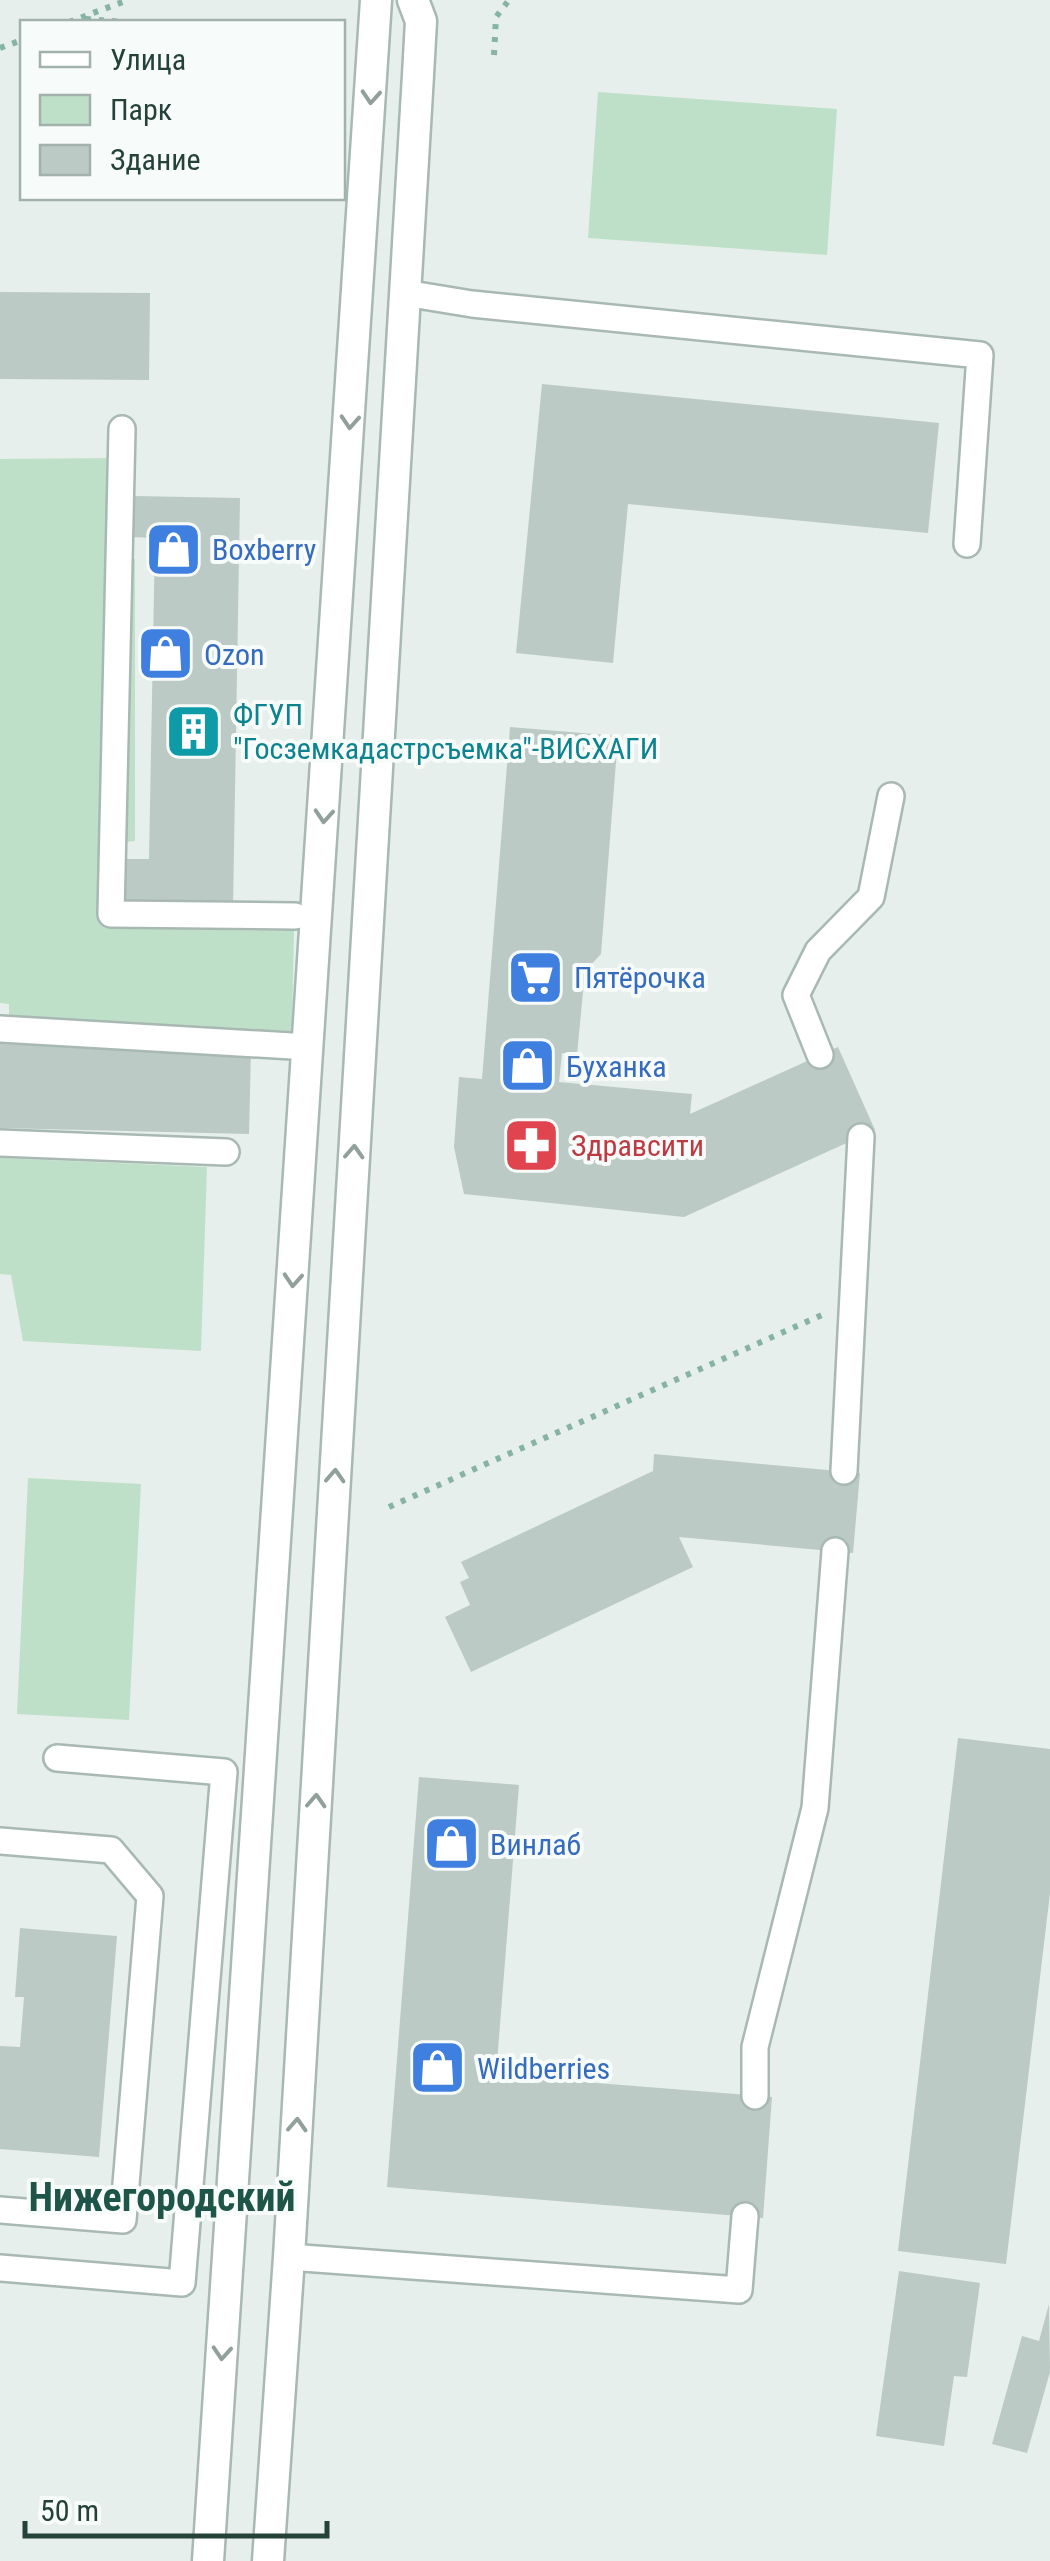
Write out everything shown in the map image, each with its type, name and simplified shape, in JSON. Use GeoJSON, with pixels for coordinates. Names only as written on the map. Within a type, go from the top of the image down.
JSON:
{"type":"FeatureCollection","features":[{"type":"Feature","properties":{"kind":"street"},"geometry":{"type":"LineString","coordinates":[[208,2561],[376,0]]}},
{"type":"Feature","properties":{"kind":"street"},"geometry":{"type":"LineString","coordinates":[[268,2561],[421,21],[413,0]]}},
{"type":"Feature","properties":{"kind":"lane"},"geometry":{"type":"LineString","coordinates":[[405,293],[472,304],[980,355],[967,544]]}},
{"type":"Feature","properties":{"kind":"lane"},"geometry":{"type":"LineString","coordinates":[[122,430],[111,914],[295,916]]}},
{"type":"Feature","properties":{"kind":"lane"},"geometry":{"type":"LineString","coordinates":[[820,1055],[796,996],[818,951],[871,898],[891,796]]}},
{"type":"Feature","properties":{"kind":"lane"},"geometry":{"type":"LineString","coordinates":[[0,1029],[309,1047]]}},
{"type":"Feature","properties":{"kind":"lane"},"geometry":{"type":"LineString","coordinates":[[844,1471],[860,1136]]}},
{"type":"Feature","properties":{"kind":"lane"},"geometry":{"type":"LineString","coordinates":[[0,1143],[226,1152]]}},
{"type":"Feature","properties":{"kind":"lane"},"geometry":{"type":"LineString","coordinates":[[755,2096],[755,2047],[815,1808],[835,1551]]}},
{"type":"Feature","properties":{"kind":"lane"},"geometry":{"type":"LineString","coordinates":[[0,2268],[182,2283],[224,1772],[58,1758]]}},
{"type":"Feature","properties":{"kind":"lane"},"geometry":{"type":"LineString","coordinates":[[0,1841],[111,1850],[150,1896],[123,2220],[0,2210]]}},
{"type":"Feature","properties":{"kind":"lane"},"geometry":{"type":"LineString","coordinates":[[289,2258],[739,2290],[745,2216]]}},
{"type":"Feature","properties":{"kind":"path"},"geometry":{"type":"LineString","coordinates":[[74,20],[128,0]]}},
{"type":"Feature","properties":{"kind":"path"},"geometry":{"type":"LineString","coordinates":[[494,54],[496,16],[509,0]]}},
{"type":"Feature","properties":{"kind":"path"},"geometry":{"type":"LineString","coordinates":[[80,18],[102,20]]}},
{"type":"Feature","properties":{"kind":"path"},"geometry":{"type":"LineString","coordinates":[[389,1507],[853,1301]]}},
{"type":"Feature","properties":{"kind":"green space"},"geometry":{"type":"Polygon","coordinates":[[[598,92],[837,109],[827,255],[588,238],[598,92]]]}},
{"type":"Feature","properties":{"kind":"green space"},"geometry":{"type":"Polygon","coordinates":[[[113,458],[111,561],[135,559],[135,841],[98,845],[104,928],[294,931],[292,1031],[9,1022],[9,1004],[0,1003],[0,459],[113,458]]]}},
{"type":"Feature","properties":{"kind":"green space"},"geometry":{"type":"Polygon","coordinates":[[[0,1158],[207,1167],[201,1351],[23,1341],[11,1275],[0,1274],[0,1158]]]}},
{"type":"Feature","properties":{"kind":"green space"},"geometry":{"type":"Polygon","coordinates":[[[28,1478],[141,1484],[129,1720],[17,1714],[28,1478]]]}},
{"type":"Feature","properties":{"kind":"building"},"geometry":{"type":"Polygon","coordinates":[[[0,292],[150,293],[149,380],[0,379],[0,292]]]}},
{"type":"Feature","properties":{"kind":"building"},"geometry":{"type":"Polygon","coordinates":[[[542,384],[939,423],[928,533],[628,504],[613,663],[516,653],[542,384]]]}},
{"type":"Feature","properties":{"kind":"building","name":"ФГУП \"Госземкадастрсъемка\"-ВИСХАГИ"},"geometry":{"type":"Polygon","coordinates":[[[134,496],[240,498],[233,908],[121,906],[122,859],[149,859],[155,538],[133,537],[134,496]]]}},
{"type":"Feature","properties":{"kind":"building"},"geometry":{"type":"Polygon","coordinates":[[[510,727],[618,736],[601,954],[585,971],[577,1055],[562,1053],[559,1082],[692,1094],[690,1114],[838,1047],[875,1130],[684,1217],[464,1194],[454,1147],[459,1077],[482,1079],[510,727]]]}},
{"type":"Feature","properties":{"kind":"building"},"geometry":{"type":"Polygon","coordinates":[[[0,1044],[251,1050],[249,1134],[0,1128],[0,1044]]]}},
{"type":"Feature","properties":{"kind":"building"},"geometry":{"type":"Polygon","coordinates":[[[654,1454],[860,1473],[853,1553],[679,1537],[693,1567],[471,1672],[445,1617],[470,1605],[460,1582],[469,1578],[461,1562],[653,1471],[654,1454]]]}},
{"type":"Feature","properties":{"kind":"building"},"geometry":{"type":"Polygon","coordinates":[[[958,1738],[1050,1749],[1050,1893],[1006,2264],[898,2251],[958,1738]]]}},
{"type":"Feature","properties":{"kind":"building"},"geometry":{"type":"Polygon","coordinates":[[[419,1777],[519,1785],[496,2075],[772,2097],[763,2218],[387,2187],[419,1777]]]}},
{"type":"Feature","properties":{"kind":"building"},"geometry":{"type":"Polygon","coordinates":[[[20,1928],[117,1936],[99,2157],[0,2149],[0,2046],[20,2047],[24,1997],[15,1997],[20,1928]]]}},
{"type":"Feature","properties":{"kind":"building"},"geometry":{"type":"Polygon","coordinates":[[[899,2271],[980,2283],[967,2377],[954,2376],[944,2446],[876,2436],[899,2271]]]}},
{"type":"Feature","properties":{"kind":"building"},"geometry":{"type":"Polygon","coordinates":[[[1049,2304],[1050,2372],[1027,2453],[992,2444],[1022,2336],[1039,2341],[1049,2304]]]}},
{"type":"Feature","properties":{"kind":"place","name":"Boxberry"},"geometry":{"type":"Point","coordinates":[173,549]}},
{"type":"Feature","properties":{"kind":"place","name":"Ozon"},"geometry":{"type":"Point","coordinates":[165,654]}},
{"type":"Feature","properties":{"kind":"place","name":"ФГУП \"Госземкадастрсъемка\"-ВИСХАГИ"},"geometry":{"type":"Point","coordinates":[194,731]}},
{"type":"Feature","properties":{"kind":"place","name":"Пятёрочка"},"geometry":{"type":"Point","coordinates":[535,977]}},
{"type":"Feature","properties":{"kind":"place","name":"Буханка"},"geometry":{"type":"Point","coordinates":[527,1066]}},
{"type":"Feature","properties":{"kind":"place","name":"Здравсити"},"geometry":{"type":"Point","coordinates":[532,1145]}},
{"type":"Feature","properties":{"kind":"place","name":"Винлаб"},"geometry":{"type":"Point","coordinates":[451,1844]}},
{"type":"Feature","properties":{"kind":"place","name":"Wildberries"},"geometry":{"type":"Point","coordinates":[438,2068]}},
{"type":"Feature","properties":{"kind":"district","name":"Нижегородский"},"geometry":{"type":"Point","coordinates":[162,2197]}}]}
